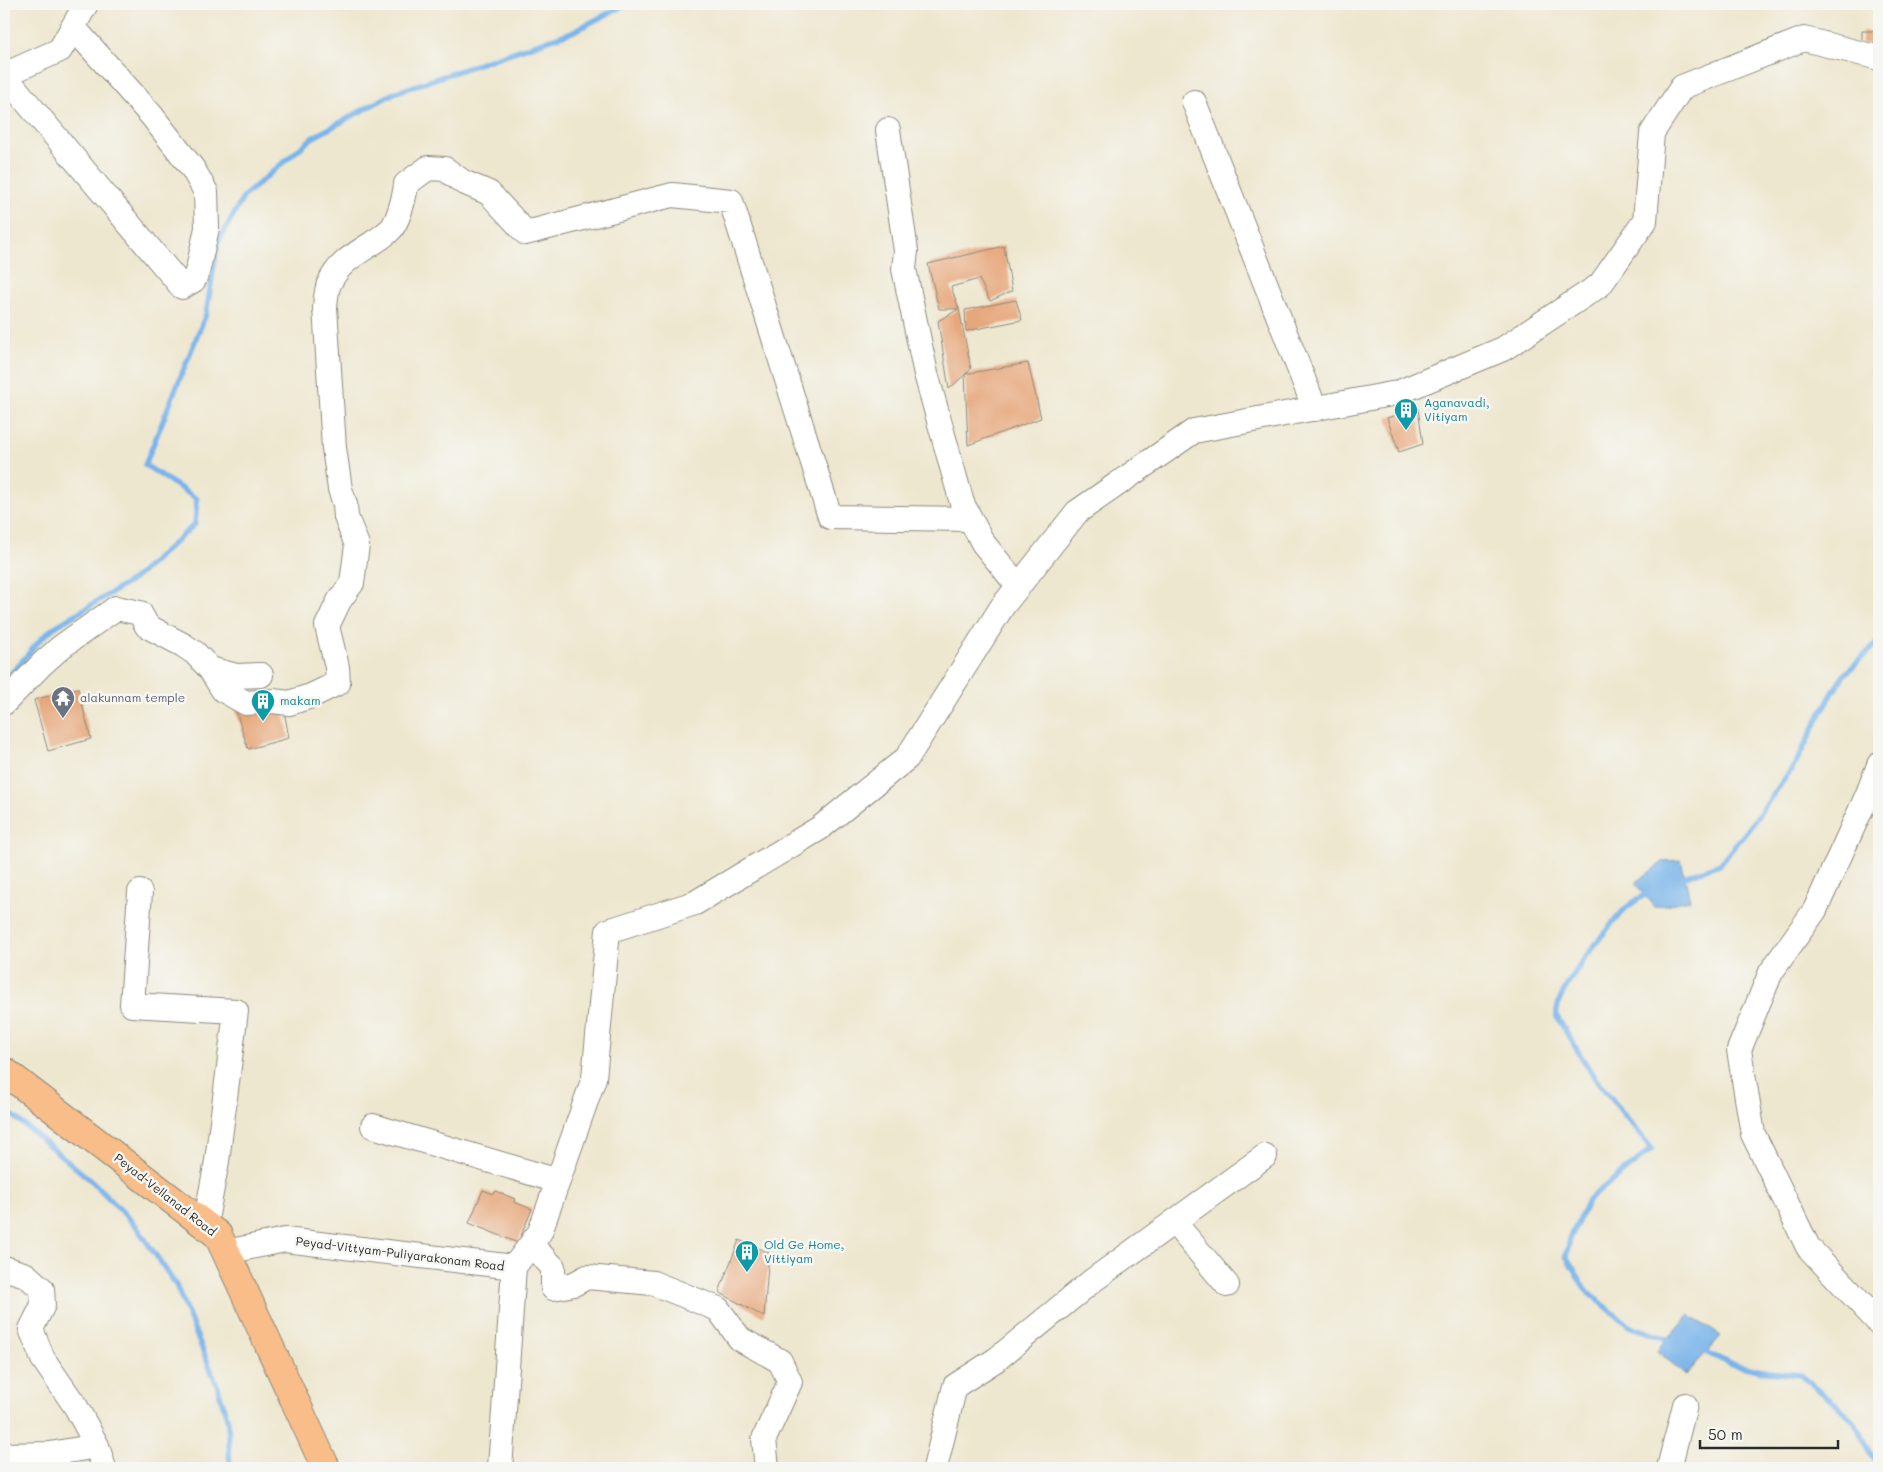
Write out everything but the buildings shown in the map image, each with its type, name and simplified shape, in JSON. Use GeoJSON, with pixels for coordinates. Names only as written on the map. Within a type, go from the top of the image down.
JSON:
{"type":"FeatureCollection","features":[{"type":"Feature","properties":{"kind":"main road","name":"Peyad-Vellanad Road"},"geometry":{"type":"LineString","coordinates":[[4,1071],[218,1235],[326,1468]]}},
{"type":"Feature","properties":{"kind":"street"},"geometry":{"type":"LineString","coordinates":[[73,27],[152,116],[193,169],[206,192],[207,228],[198,269],[194,280],[182,287],[4,75],[60,50],[73,27],[86,4]]}},
{"type":"Feature","properties":{"kind":"street","name":"Peyad-Vittyam-Puliyarakonam Road"},"geometry":{"type":"LineString","coordinates":[[226,1252],[286,1240],[514,1267],[540,1232],[594,1078],[608,931],[696,903],[820,828],[907,758],[1002,607],[1077,512],[1194,431],[1397,393],[1503,349],[1600,285],[1645,221],[1652,133],[1682,87],[1804,39],[1879,58]]}},
{"type":"Feature","properties":{"kind":"street"},"geometry":{"type":"LineString","coordinates":[[1194,102],[1315,409]]}},
{"type":"Feature","properties":{"kind":"street"},"geometry":{"type":"LineString","coordinates":[[888,130],[906,251],[904,269],[926,374],[966,511],[983,543],[1018,586]]}},
{"type":"Feature","properties":{"kind":"street"},"geometry":{"type":"LineString","coordinates":[[4,703],[61,647],[116,608],[140,613],[147,626],[183,644],[210,668],[223,690],[246,703],[294,702],[338,683],[337,667],[327,626],[339,601],[352,583],[357,545],[346,517],[334,448],[325,307],[329,285],[340,267],[352,255],[391,230],[405,196],[406,184],[428,168],[445,169],[462,182],[489,193],[526,233],[672,195],[731,201],[830,517],[966,511]]}},
{"type":"Feature","properties":{"kind":"street"},"geometry":{"type":"LineString","coordinates":[[210,668],[237,676],[261,676]]}},
{"type":"Feature","properties":{"kind":"street"},"geometry":{"type":"LineString","coordinates":[[1879,765],[1867,796],[1815,910],[1771,972],[1739,1050],[1753,1134],[1808,1248],[1879,1323]]}},
{"type":"Feature","properties":{"kind":"street"},"geometry":{"type":"LineString","coordinates":[[140,892],[132,1004],[236,1011],[217,1161],[204,1225]]}},
{"type":"Feature","properties":{"kind":"street"},"geometry":{"type":"LineString","coordinates":[[373,1126],[558,1181]]}},
{"type":"Feature","properties":{"kind":"street"},"geometry":{"type":"LineString","coordinates":[[936,1468],[955,1386],[998,1359],[1092,1281],[1265,1156]]}},
{"type":"Feature","properties":{"kind":"street"},"geometry":{"type":"LineString","coordinates":[[1174,1222],[1227,1285]]}},
{"type":"Feature","properties":{"kind":"street"},"geometry":{"type":"LineString","coordinates":[[531,1245],[553,1267],[553,1288],[574,1284],[587,1277],[653,1283],[718,1309],[740,1339],[780,1361],[790,1382],[764,1439],[767,1468]]}},
{"type":"Feature","properties":{"kind":"street"},"geometry":{"type":"LineString","coordinates":[[500,1468],[514,1267]]}},
{"type":"Feature","properties":{"kind":"street"},"geometry":{"type":"LineString","coordinates":[[4,1268],[26,1275],[42,1289],[42,1305],[31,1329],[43,1359],[76,1407],[98,1446],[104,1468]]}},
{"type":"Feature","properties":{"kind":"street"},"geometry":{"type":"LineString","coordinates":[[1669,1468],[1685,1405]]}},
{"type":"Feature","properties":{"kind":"street"},"geometry":{"type":"LineString","coordinates":[[4,1455],[50,1454],[98,1446]]}},
{"type":"Feature","properties":{"kind":"water"},"geometry":{"type":"Polygon","coordinates":[[[1681,860],[1690,900],[1654,907],[1635,883],[1664,861],[1681,860]]]}},
{"type":"Feature","properties":{"kind":"water"},"geometry":{"type":"Polygon","coordinates":[[[1689,1315],[1721,1336],[1686,1375],[1657,1351],[1689,1315]]]}},
{"type":"Feature","properties":{"kind":"waterway"},"geometry":{"type":"LineString","coordinates":[[4,682],[40,640],[53,628],[134,579],[195,524],[197,499],[145,465],[206,314],[218,242],[244,196],[312,138],[394,93],[572,32],[627,4]]}},
{"type":"Feature","properties":{"kind":"waterway"},"geometry":{"type":"LineString","coordinates":[[1678,879],[1720,864],[1747,831],[1796,763],[1823,709],[1843,676],[1879,641]]}},
{"type":"Feature","properties":{"kind":"waterway"},"geometry":{"type":"LineString","coordinates":[[1651,891],[1626,908],[1605,932],[1571,978],[1558,1007],[1557,1017],[1594,1077],[1652,1149],[1588,1200],[1570,1239],[1566,1256],[1586,1290],[1629,1326],[1674,1341]]}},
{"type":"Feature","properties":{"kind":"waterway"},"geometry":{"type":"LineString","coordinates":[[4,1108],[94,1183],[136,1226],[176,1285],[217,1385],[228,1421],[230,1468]]}},
{"type":"Feature","properties":{"kind":"waterway"},"geometry":{"type":"LineString","coordinates":[[1699,1349],[1731,1364],[1767,1372],[1801,1375],[1854,1420],[1869,1451],[1879,1464]]}},
{"type":"Feature","properties":{"kind":"place","name":"Aganavadi, Vitiyam"},"geometry":{"type":"Point","coordinates":[1406,431]}},
{"type":"Feature","properties":{"kind":"place","name":"alakunnam temple"},"geometry":{"type":"Point","coordinates":[63,719]}},
{"type":"Feature","properties":{"kind":"place","name":"makam"},"geometry":{"type":"Point","coordinates":[263,722]}},
{"type":"Feature","properties":{"kind":"place","name":"Old Ge Home, Vittiyam"},"geometry":{"type":"Point","coordinates":[747,1273]}}]}
